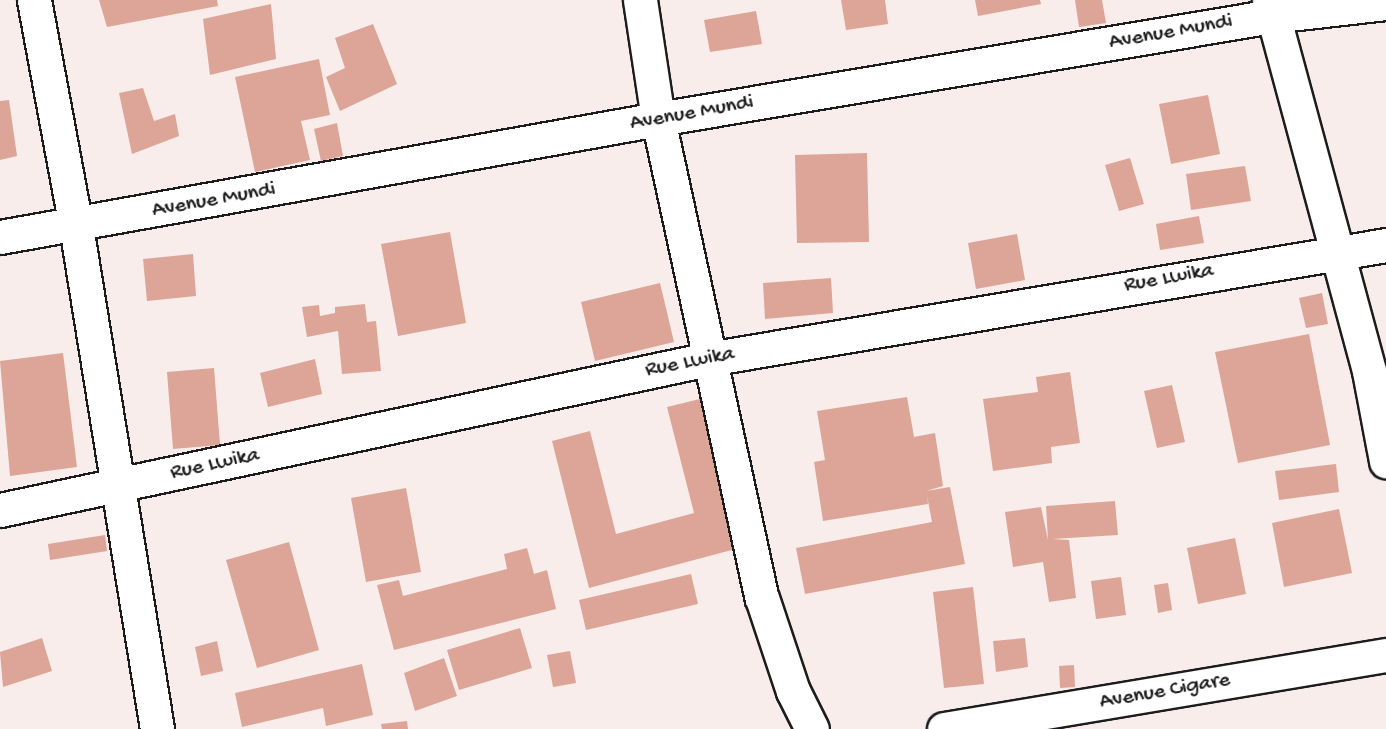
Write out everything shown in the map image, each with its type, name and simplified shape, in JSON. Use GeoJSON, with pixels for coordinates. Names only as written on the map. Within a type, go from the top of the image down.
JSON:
{"type":"FeatureCollection","features":[{"type":"Feature","properties":{"kind":"street"},"geometry":{"type":"LineString","coordinates":[[34,0],[76,226],[115,486],[157,729]]}},
{"type":"Feature","properties":{"kind":"street"},"geometry":{"type":"LineString","coordinates":[[640,0],[658,119],[708,359],[762,598],[793,690],[812,729]]}},
{"type":"Feature","properties":{"kind":"street","name":"Avenue Mundi"},"geometry":{"type":"LineString","coordinates":[[0,237],[76,226],[1270,8],[1386,3]]}},
{"type":"Feature","properties":{"kind":"street"},"geometry":{"type":"LineString","coordinates":[[1270,8],[1369,370],[1386,461]]}},
{"type":"Feature","properties":{"kind":"street","name":"Rue Lwika"},"geometry":{"type":"LineString","coordinates":[[0,510],[708,359],[1337,250],[1386,245]]}},
{"type":"Feature","properties":{"kind":"street","name":"Avenue Cigare"},"geometry":{"type":"LineString","coordinates":[[944,729],[1386,655]]}},
{"type":"Feature","properties":{"kind":"building"},"geometry":{"type":"Polygon","coordinates":[[[99,0],[217,0],[218,6],[107,27],[99,0]]]}},
{"type":"Feature","properties":{"kind":"building"},"geometry":{"type":"Polygon","coordinates":[[[841,0],[885,0],[888,24],[846,30],[841,0]]]}},
{"type":"Feature","properties":{"kind":"building"},"geometry":{"type":"Polygon","coordinates":[[[975,0],[1040,0],[1041,4],[978,16],[975,0]]]}},
{"type":"Feature","properties":{"kind":"building"},"geometry":{"type":"Polygon","coordinates":[[[1075,0],[1102,0],[1106,23],[1079,27],[1075,0]]]}},
{"type":"Feature","properties":{"kind":"building"},"geometry":{"type":"Polygon","coordinates":[[[271,4],[276,59],[210,75],[203,19],[271,4]]]}},
{"type":"Feature","properties":{"kind":"building"},"geometry":{"type":"Polygon","coordinates":[[[756,11],[762,44],[710,52],[704,20],[756,11]]]}},
{"type":"Feature","properties":{"kind":"building"},"geometry":{"type":"Polygon","coordinates":[[[373,24],[397,84],[340,111],[326,77],[345,68],[335,38],[373,24]]]}},
{"type":"Feature","properties":{"kind":"building"},"geometry":{"type":"Polygon","coordinates":[[[319,59],[330,115],[301,121],[310,160],[255,172],[235,77],[319,59]]]}},
{"type":"Feature","properties":{"kind":"building"},"geometry":{"type":"Polygon","coordinates":[[[143,88],[154,121],[175,114],[179,136],[132,154],[119,93],[143,88]]]}},
{"type":"Feature","properties":{"kind":"building"},"geometry":{"type":"Polygon","coordinates":[[[1208,95],[1220,154],[1171,164],[1159,104],[1208,95]]]}},
{"type":"Feature","properties":{"kind":"building"},"geometry":{"type":"Polygon","coordinates":[[[9,100],[17,156],[0,160],[0,101],[9,100]]]}},
{"type":"Feature","properties":{"kind":"building"},"geometry":{"type":"Polygon","coordinates":[[[337,123],[343,156],[321,161],[314,129],[337,123]]]}},
{"type":"Feature","properties":{"kind":"building"},"geometry":{"type":"Polygon","coordinates":[[[867,153],[869,242],[797,243],[795,155],[867,153]]]}},
{"type":"Feature","properties":{"kind":"building"},"geometry":{"type":"Polygon","coordinates":[[[1130,158],[1144,204],[1119,211],[1105,165],[1130,158]]]}},
{"type":"Feature","properties":{"kind":"building"},"geometry":{"type":"Polygon","coordinates":[[[1245,166],[1251,201],[1191,210],[1186,174],[1245,166]]]}},
{"type":"Feature","properties":{"kind":"building"},"geometry":{"type":"Polygon","coordinates":[[[1199,216],[1204,243],[1160,250],[1156,224],[1199,216]]]}},
{"type":"Feature","properties":{"kind":"building"},"geometry":{"type":"Polygon","coordinates":[[[450,232],[466,323],[398,336],[381,244],[450,232]]]}},
{"type":"Feature","properties":{"kind":"building"},"geometry":{"type":"Polygon","coordinates":[[[1017,234],[1025,280],[976,289],[968,243],[1017,234]]]}},
{"type":"Feature","properties":{"kind":"building"},"geometry":{"type":"Polygon","coordinates":[[[193,254],[196,296],[147,301],[143,259],[193,254]]]}},
{"type":"Feature","properties":{"kind":"building"},"geometry":{"type":"Polygon","coordinates":[[[831,278],[833,313],[765,319],[763,283],[831,278]]]}},
{"type":"Feature","properties":{"kind":"building"},"geometry":{"type":"Polygon","coordinates":[[[660,283],[674,342],[595,361],[581,302],[660,283]]]}},
{"type":"Feature","properties":{"kind":"building"},"geometry":{"type":"Polygon","coordinates":[[[1322,293],[1328,324],[1306,328],[1299,298],[1322,293]]]}},
{"type":"Feature","properties":{"kind":"building"},"geometry":{"type":"Polygon","coordinates":[[[365,304],[367,322],[376,321],[381,371],[342,374],[338,331],[307,337],[302,307],[319,305],[320,316],[335,313],[335,307],[365,304]]]}},
{"type":"Feature","properties":{"kind":"building"},"geometry":{"type":"Polygon","coordinates":[[[1309,334],[1330,445],[1238,463],[1215,352],[1309,334]]]}},
{"type":"Feature","properties":{"kind":"building"},"geometry":{"type":"Polygon","coordinates":[[[63,353],[77,467],[10,476],[0,361],[63,353]]]}},
{"type":"Feature","properties":{"kind":"building"},"geometry":{"type":"Polygon","coordinates":[[[315,359],[322,394],[268,407],[260,373],[315,359]]]}},
{"type":"Feature","properties":{"kind":"building"},"geometry":{"type":"Polygon","coordinates":[[[214,368],[220,445],[173,449],[167,372],[214,368]]]}},
{"type":"Feature","properties":{"kind":"building"},"geometry":{"type":"Polygon","coordinates":[[[1070,372],[1080,443],[1051,447],[1052,463],[993,471],[983,399],[1038,392],[1036,377],[1070,372]]]}},
{"type":"Feature","properties":{"kind":"building"},"geometry":{"type":"Polygon","coordinates":[[[1172,385],[1185,442],[1157,448],[1144,391],[1172,385]]]}},
{"type":"Feature","properties":{"kind":"building"},"geometry":{"type":"Polygon","coordinates":[[[907,397],[914,437],[935,433],[943,486],[926,491],[950,487],[965,564],[805,594],[796,548],[932,522],[927,496],[928,504],[823,521],[814,462],[825,460],[817,411],[907,397]]]}},
{"type":"Feature","properties":{"kind":"building"},"geometry":{"type":"Polygon","coordinates":[[[704,398],[743,547],[589,588],[552,441],[590,431],[616,534],[694,513],[667,407],[704,398]]]}},
{"type":"Feature","properties":{"kind":"building"},"geometry":{"type":"Polygon","coordinates":[[[1336,464],[1339,492],[1279,500],[1275,471],[1336,464]]]}},
{"type":"Feature","properties":{"kind":"building"},"geometry":{"type":"Polygon","coordinates":[[[406,488],[421,572],[366,582],[351,498],[406,488]]]}},
{"type":"Feature","properties":{"kind":"building"},"geometry":{"type":"Polygon","coordinates":[[[1115,501],[1118,535],[1052,539],[1069,540],[1076,598],[1049,602],[1043,562],[1013,567],[1005,512],[1041,507],[1048,540],[1046,506],[1115,501]]]}},
{"type":"Feature","properties":{"kind":"building"},"geometry":{"type":"Polygon","coordinates":[[[1339,509],[1352,573],[1284,587],[1272,523],[1339,509]]]}},
{"type":"Feature","properties":{"kind":"building"},"geometry":{"type":"Polygon","coordinates":[[[105,535],[107,551],[50,560],[48,544],[105,535]]]}},
{"type":"Feature","properties":{"kind":"building"},"geometry":{"type":"Polygon","coordinates":[[[1235,538],[1246,594],[1198,604],[1187,548],[1235,538]]]}},
{"type":"Feature","properties":{"kind":"building"},"geometry":{"type":"Polygon","coordinates":[[[289,542],[319,650],[257,668],[226,560],[289,542]]]}},
{"type":"Feature","properties":{"kind":"building"},"geometry":{"type":"Polygon","coordinates":[[[527,548],[534,574],[547,570],[556,609],[394,650],[377,585],[399,580],[403,596],[507,569],[504,554],[527,548]]]}},
{"type":"Feature","properties":{"kind":"building"},"geometry":{"type":"Polygon","coordinates":[[[691,574],[698,604],[586,630],[579,600],[691,574]]]}},
{"type":"Feature","properties":{"kind":"building"},"geometry":{"type":"Polygon","coordinates":[[[1121,577],[1126,615],[1096,619],[1091,581],[1121,577]]]}},
{"type":"Feature","properties":{"kind":"building"},"geometry":{"type":"Polygon","coordinates":[[[1168,583],[1172,610],[1158,613],[1154,585],[1168,583]]]}},
{"type":"Feature","properties":{"kind":"building"},"geometry":{"type":"Polygon","coordinates":[[[973,587],[984,684],[944,688],[933,592],[973,587]]]}},
{"type":"Feature","properties":{"kind":"building"},"geometry":{"type":"Polygon","coordinates":[[[520,628],[532,668],[459,690],[447,650],[520,628]]]}},
{"type":"Feature","properties":{"kind":"building"},"geometry":{"type":"Polygon","coordinates":[[[42,638],[52,671],[3,687],[0,652],[42,638]]]}},
{"type":"Feature","properties":{"kind":"building"},"geometry":{"type":"Polygon","coordinates":[[[1025,638],[1028,667],[996,672],[993,641],[1025,638]]]}},
{"type":"Feature","properties":{"kind":"building"},"geometry":{"type":"Polygon","coordinates":[[[217,641],[223,671],[201,676],[195,647],[217,641]]]}},
{"type":"Feature","properties":{"kind":"building"},"geometry":{"type":"Polygon","coordinates":[[[570,651],[576,683],[553,687],[547,655],[570,651]]]}},
{"type":"Feature","properties":{"kind":"building"},"geometry":{"type":"Polygon","coordinates":[[[444,658],[457,696],[415,711],[404,673],[444,658]]]}},
{"type":"Feature","properties":{"kind":"building"},"geometry":{"type":"Polygon","coordinates":[[[362,664],[373,715],[326,726],[323,708],[242,727],[235,693],[362,664]]]}},
{"type":"Feature","properties":{"kind":"building"},"geometry":{"type":"Polygon","coordinates":[[[1074,665],[1075,687],[1060,688],[1059,666],[1074,665]]]}},
{"type":"Feature","properties":{"kind":"building"},"geometry":{"type":"Polygon","coordinates":[[[407,721],[408,729],[382,729],[381,724],[407,721]]]}}]}
